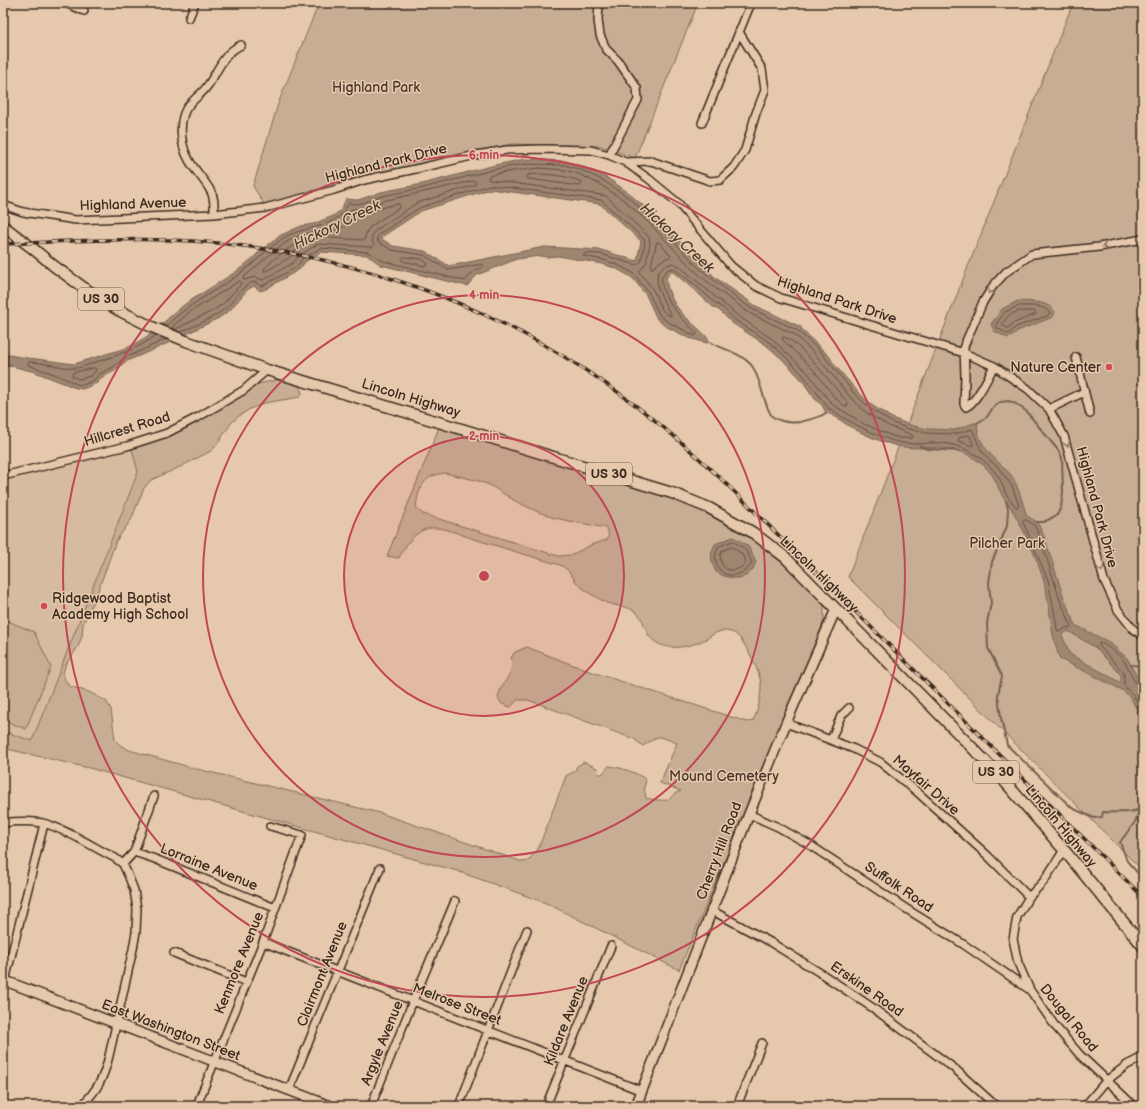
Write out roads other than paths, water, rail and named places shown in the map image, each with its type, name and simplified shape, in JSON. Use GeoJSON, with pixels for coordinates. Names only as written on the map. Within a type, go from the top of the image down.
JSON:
{"type":"FeatureCollection","features":[{"type":"Feature","properties":{"kind":"main road","name":"Lincoln Highway"},"geometry":{"type":"LineString","coordinates":[[3,226],[84,288],[118,310],[152,327],[196,345],[267,370],[665,491],[709,508],[752,532],[785,557],[1000,776],[1064,850],[1143,946]]}},
{"type":"Feature","properties":{"kind":"main road","name":"Lincoln Highway"},"geometry":{"type":"LineString","coordinates":[[3,234],[28,252],[54,266]]}},
{"type":"Feature","properties":{"kind":"street"},"geometry":{"type":"LineString","coordinates":[[65,3],[84,11]]}},
{"type":"Feature","properties":{"kind":"street"},"geometry":{"type":"LineString","coordinates":[[189,18],[195,3]]}},
{"type":"Feature","properties":{"kind":"street"},"geometry":{"type":"LineString","coordinates":[[599,3],[598,20],[600,35],[606,48],[618,61],[637,88],[638,100],[609,155]]}},
{"type":"Feature","properties":{"kind":"street"},"geometry":{"type":"LineString","coordinates":[[702,123],[750,3]]}},
{"type":"Feature","properties":{"kind":"street"},"geometry":{"type":"LineString","coordinates":[[625,162],[652,161],[710,181],[720,180],[734,167],[745,150],[756,113],[765,90],[762,69],[739,32]]}},
{"type":"Feature","properties":{"kind":"street"},"geometry":{"type":"LineString","coordinates":[[214,214],[214,199],[211,191],[188,159],[184,148],[181,130],[186,108],[204,90],[225,58],[233,50],[242,45]]}},
{"type":"Feature","properties":{"kind":"street","name":"Highland Park Drive"},"geometry":{"type":"LineString","coordinates":[[264,208],[334,190],[364,180],[491,152],[542,149],[591,150],[609,155],[625,162],[649,179],[678,203],[731,266],[756,286],[782,298],[964,353],[994,366],[1028,389],[1049,409],[1064,436],[1104,580],[1118,610],[1133,629],[1143,636]]}},
{"type":"Feature","properties":{"kind":"street","name":"Highland Avenue"},"geometry":{"type":"LineString","coordinates":[[3,205],[23,212],[76,220],[214,214],[264,208]]}},
{"type":"Feature","properties":{"kind":"street"},"geometry":{"type":"LineString","coordinates":[[994,366],[970,406],[966,407],[964,404],[966,376],[964,346],[983,302],[1006,272],[1032,254],[1099,247],[1143,238]]}},
{"type":"Feature","properties":{"kind":"street"},"geometry":{"type":"LineString","coordinates":[[1076,357],[1090,414]]}},
{"type":"Feature","properties":{"kind":"street","name":"Hillcrest Road"},"geometry":{"type":"LineString","coordinates":[[3,476],[127,446],[166,433],[200,416],[244,390],[267,370]]}},
{"type":"Feature","properties":{"kind":"street"},"geometry":{"type":"LineString","coordinates":[[1049,409],[1084,392]]}},
{"type":"Feature","properties":{"kind":"street","name":"Cherry Hill Road"},"geometry":{"type":"LineString","coordinates":[[636,1106],[749,814],[786,723],[836,609]]}},
{"type":"Feature","properties":{"kind":"street"},"geometry":{"type":"LineString","coordinates":[[831,740],[841,716],[849,708]]}},
{"type":"Feature","properties":{"kind":"street","name":"Mayfair Drive"},"geometry":{"type":"LineString","coordinates":[[786,723],[854,749],[880,762],[915,790],[987,855],[1029,897]]}},
{"type":"Feature","properties":{"kind":"street"},"geometry":{"type":"LineString","coordinates":[[123,864],[134,852],[154,796]]}},
{"type":"Feature","properties":{"kind":"street","name":"Suffolk Road"},"geometry":{"type":"LineString","coordinates":[[749,814],[810,844],[905,908],[963,944],[1030,990]]}},
{"type":"Feature","properties":{"kind":"street"},"geometry":{"type":"LineString","coordinates":[[3,823],[22,821],[44,824],[57,828],[115,858],[123,864],[134,890],[138,909],[136,932],[104,1075],[94,1092],[82,1106]]}},
{"type":"Feature","properties":{"kind":"street"},"geometry":{"type":"LineString","coordinates":[[4,983],[44,824]]}},
{"type":"Feature","properties":{"kind":"street","name":"Kenmore Avenue"},"geometry":{"type":"LineString","coordinates":[[199,1100],[262,942],[302,835],[270,826]]}},
{"type":"Feature","properties":{"kind":"street","name":"Dougal Road"},"geometry":{"type":"LineString","coordinates":[[1064,850],[1044,881],[1029,897],[1017,917],[1013,939],[1018,962],[1030,990],[1055,1026],[1080,1055],[1134,1106]]}},
{"type":"Feature","properties":{"kind":"street","name":"Lorraine Avenue"},"geometry":{"type":"LineString","coordinates":[[134,852],[155,859],[275,908]]}},
{"type":"Feature","properties":{"kind":"street","name":"Clairmont Avenue"},"geometry":{"type":"LineString","coordinates":[[289,1090],[380,868]]}},
{"type":"Feature","properties":{"kind":"street","name":"Argyle Avenue"},"geometry":{"type":"LineString","coordinates":[[371,1106],[455,901]]}},
{"type":"Feature","properties":{"kind":"street","name":"Erskine Road"},"geometry":{"type":"LineString","coordinates":[[711,910],[770,942],[873,1008],[955,1069],[996,1106]]}},
{"type":"Feature","properties":{"kind":"street"},"geometry":{"type":"LineString","coordinates":[[459,1106],[527,930]]}},
{"type":"Feature","properties":{"kind":"street","name":"Melrose Street"},"geometry":{"type":"LineString","coordinates":[[262,942],[642,1091]]}},
{"type":"Feature","properties":{"kind":"street","name":"Kildare Avenue"},"geometry":{"type":"LineString","coordinates":[[546,1106],[611,946]]}},
{"type":"Feature","properties":{"kind":"street"},"geometry":{"type":"LineString","coordinates":[[174,953],[246,982]]}},
{"type":"Feature","properties":{"kind":"street","name":"East Washington Street"},"geometry":{"type":"LineString","coordinates":[[4,983],[116,1023],[330,1106]]}},
{"type":"Feature","properties":{"kind":"street"},"geometry":{"type":"LineString","coordinates":[[737,1106],[762,1043]]}},
{"type":"Feature","properties":{"kind":"street"},"geometry":{"type":"LineString","coordinates":[[1085,1106],[1106,1081],[1127,1065],[1143,1057]]}},
{"type":"Feature","properties":{"kind":"water"},"geometry":{"type":"Polygon","coordinates":[[[525,159],[566,161],[582,166],[606,177],[632,195],[658,218],[716,278],[756,306],[801,327],[802,330],[829,356],[858,392],[873,406],[892,418],[910,425],[928,429],[955,430],[977,423],[980,439],[987,451],[1014,479],[1027,516],[1037,522],[1044,536],[1064,598],[1075,625],[1109,642],[1128,659],[1143,685],[1143,723],[1131,698],[1122,690],[1060,659],[1052,631],[1044,582],[1037,562],[1028,539],[1003,497],[994,478],[986,468],[969,456],[953,449],[911,448],[882,441],[860,432],[835,416],[826,413],[822,405],[815,399],[801,379],[782,359],[766,345],[732,323],[720,311],[712,306],[673,272],[666,278],[668,289],[673,300],[684,315],[703,332],[710,342],[707,343],[689,338],[665,326],[657,319],[646,295],[631,277],[617,269],[603,264],[558,256],[540,256],[517,259],[477,275],[467,286],[381,265],[367,255],[321,252],[305,262],[300,269],[266,289],[260,291],[254,286],[247,290],[230,310],[219,318],[125,362],[115,371],[101,378],[97,383],[83,389],[76,388],[35,372],[3,364],[3,354],[74,364],[129,347],[151,334],[185,304],[237,271],[281,235],[301,226],[313,224],[333,216],[341,210],[346,199],[358,200],[381,192],[422,184],[495,165],[525,159]],[[490,189],[421,211],[380,238],[393,246],[425,251],[449,266],[544,247],[601,250],[637,261],[641,241],[600,204],[490,189]],[[1068,631],[1062,635],[1070,654],[1121,683],[1121,675],[1096,648],[1068,631]]]}},
{"type":"Feature","properties":{"kind":"water"},"geometry":{"type":"Polygon","coordinates":[[[1018,301],[1048,305],[1055,312],[1053,317],[1017,331],[1014,335],[1008,338],[994,331],[991,324],[1002,309],[1018,301]]]}},
{"type":"Feature","properties":{"kind":"water"},"geometry":{"type":"Polygon","coordinates":[[[733,537],[748,546],[756,561],[750,573],[740,578],[728,577],[716,572],[711,558],[715,544],[733,537]]]}},
{"type":"Feature","properties":{"kind":"waterway"},"geometry":{"type":"LineString","coordinates":[[710,342],[738,355],[752,366],[758,378],[770,414],[774,418],[784,422],[795,423],[813,419],[826,413]]}},
{"type":"Feature","properties":{"kind":"waterway","name":"Hickory Creek"},"geometry":{"type":"LineString","coordinates":[[3,365],[11,366]]}},
{"type":"Feature","properties":{"kind":"waterway"},"geometry":{"type":"LineString","coordinates":[[977,423],[987,417],[992,409],[1000,402],[1009,401],[1026,411],[1058,450],[1062,458],[1063,492],[1061,507],[1057,515],[1044,522],[1037,522]]}},
{"type":"Feature","properties":{"kind":"waterway","name":"Hickory Creek"},"geometry":{"type":"LineString","coordinates":[[920,446],[927,449],[959,451]]}},
{"type":"Feature","properties":{"kind":"waterway"},"geometry":{"type":"LineString","coordinates":[[1006,501],[1008,509],[1007,526],[992,562],[989,583],[991,603],[987,623],[988,648],[1002,676],[998,695],[1007,745],[1072,808],[1094,818],[1102,817],[1103,812],[1129,812],[1143,808]]}},
{"type":"Feature","properties":{"kind":"waterway"},"geometry":{"type":"LineString","coordinates":[[1131,665],[1143,666]]}},
{"type":"Feature","properties":{"kind":"waterway"},"geometry":{"type":"LineString","coordinates":[[1140,810],[1135,822],[1120,842],[1127,861],[1143,879]]}},
{"type":"Feature","properties":{"kind":"railway"},"geometry":{"type":"LineString","coordinates":[[3,244],[106,240],[169,240],[221,243],[298,255],[348,266],[411,285],[485,315],[520,332],[555,352],[622,395],[667,430],[708,466],[1143,897]]}},
{"type":"Feature","properties":{"kind":"place","name":"Nature Center"},"geometry":{"type":"Point","coordinates":[1109,367]}},
{"type":"Feature","properties":{"kind":"place","name":"Ridgewood Baptist Academy High School"},"geometry":{"type":"Point","coordinates":[44,606]}},
{"type":"Feature","properties":{"kind":"park label","name":"Highland Park"},"geometry":{"type":"Point","coordinates":[376,87]}},
{"type":"Feature","properties":{"kind":"park label","name":"Pilcher Park"},"geometry":{"type":"Point","coordinates":[1007,543]}},
{"type":"Feature","properties":{"kind":"park label","name":"Mound Cemetery"},"geometry":{"type":"Point","coordinates":[724,776]}}]}
